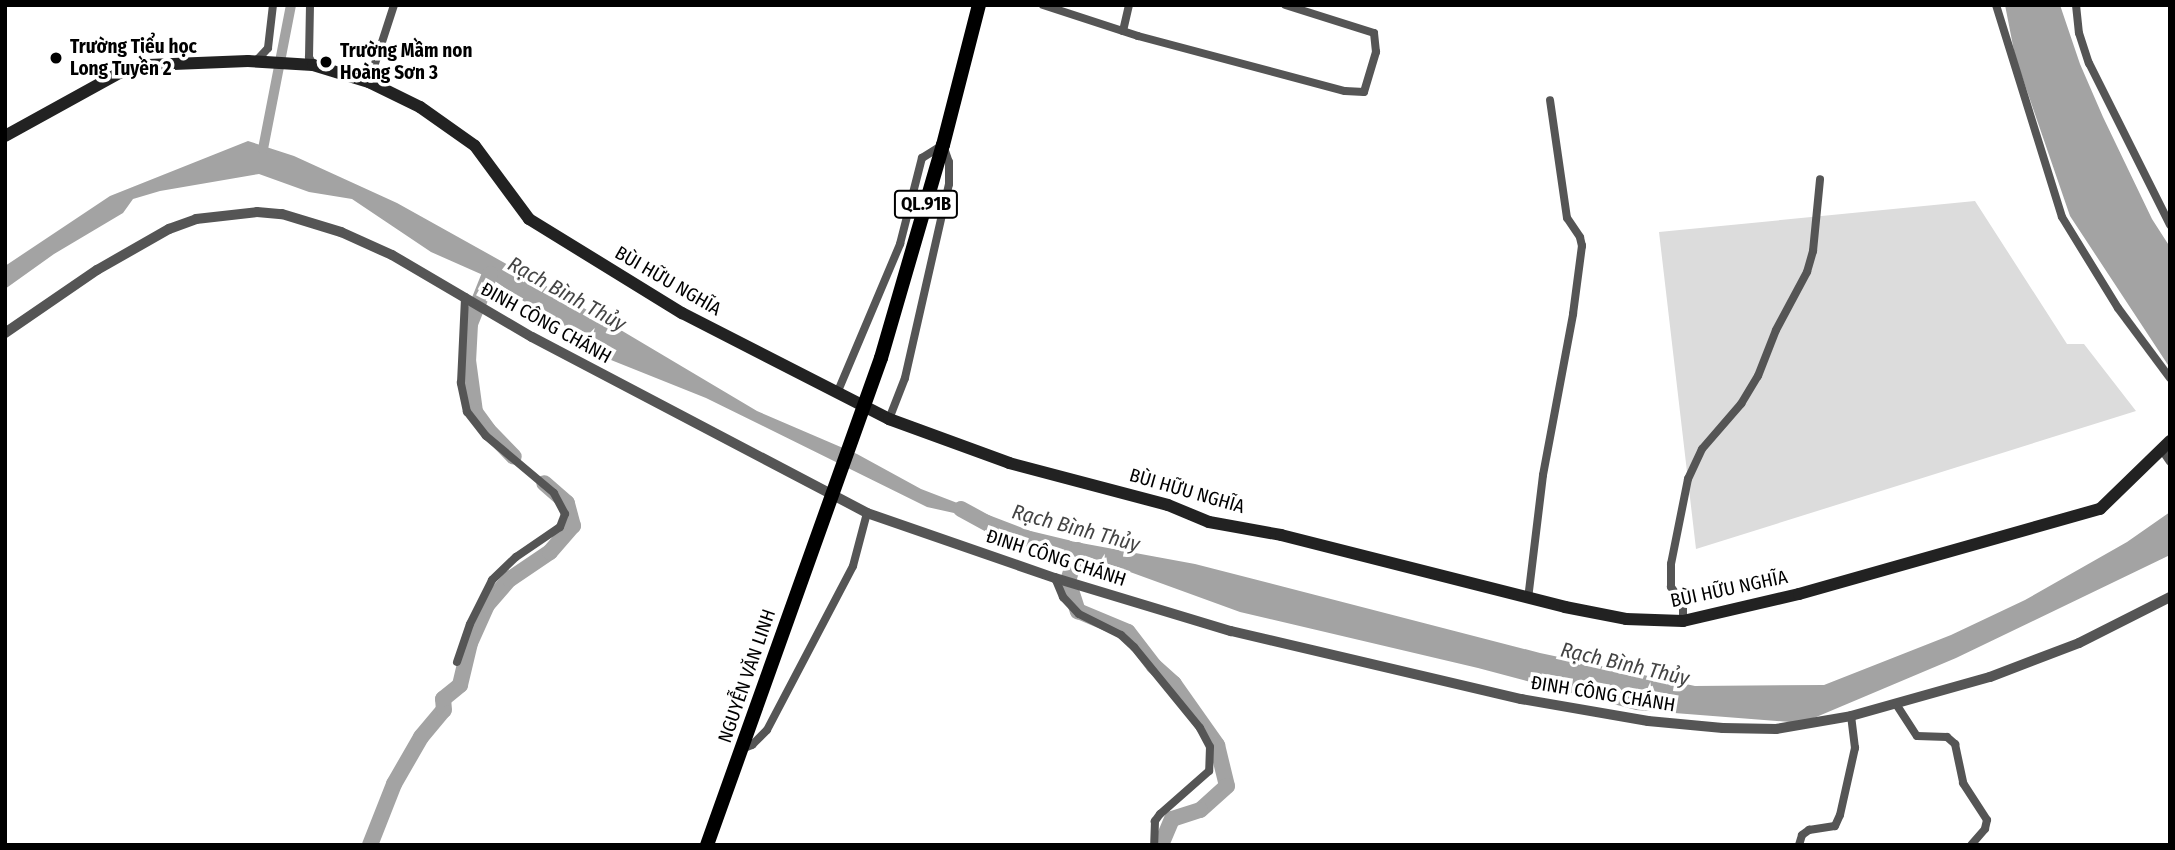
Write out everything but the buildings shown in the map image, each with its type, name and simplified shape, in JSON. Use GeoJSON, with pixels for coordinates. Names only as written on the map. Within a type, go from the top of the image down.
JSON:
{"type":"FeatureCollection","features":[{"type":"Feature","properties":{"kind":"highway","name":"QL.91B"},"geometry":{"type":"LineString","coordinates":[[943,145],[979,5]]}},
{"type":"Feature","properties":{"kind":"highway","name":"NGUYỄN VĂN LINH"},"geometry":{"type":"LineString","coordinates":[[707,845],[821,519],[872,383],[943,145]]}},
{"type":"Feature","properties":{"kind":"main road","name":"BÙI HỮU NGHĨA"},"geometry":{"type":"LineString","coordinates":[[248,61],[308,65],[369,82],[420,107],[474,146],[529,219],[682,313],[889,419],[1009,463],[1168,505],[1209,522],[1281,536],[1528,599],[1626,619],[1683,621],[1799,594],[2100,509],[2166,445]]}},
{"type":"Feature","properties":{"kind":"main road"},"geometry":{"type":"LineString","coordinates":[[5,136],[119,73],[148,65],[248,61]]}},
{"type":"Feature","properties":{"kind":"street"},"geometry":{"type":"LineString","coordinates":[[248,61],[260,60],[268,48],[273,5]]}},
{"type":"Feature","properties":{"kind":"street"},"geometry":{"type":"LineString","coordinates":[[308,65],[310,5]]}},
{"type":"Feature","properties":{"kind":"street"},"geometry":{"type":"LineString","coordinates":[[369,82],[394,5]]}},
{"type":"Feature","properties":{"kind":"street"},"geometry":{"type":"LineString","coordinates":[[1043,5],[1073,10],[1123,31],[1345,91],[1364,92],[1376,52],[1374,33],[1285,5]]}},
{"type":"Feature","properties":{"kind":"street"},"geometry":{"type":"LineString","coordinates":[[1123,31],[1129,5]]}},
{"type":"Feature","properties":{"kind":"street"},"geometry":{"type":"LineString","coordinates":[[1996,5],[2062,218],[2118,307],[2170,378]]}},
{"type":"Feature","properties":{"kind":"street"},"geometry":{"type":"LineString","coordinates":[[2076,5],[2079,33],[2089,63],[2170,225]]}},
{"type":"Feature","properties":{"kind":"street"},"geometry":{"type":"LineString","coordinates":[[1528,599],[1542,483],[1573,314],[1582,246],[1580,237],[1567,218],[1550,100]]}},
{"type":"Feature","properties":{"kind":"street"},"geometry":{"type":"LineString","coordinates":[[838,391],[900,244],[922,158],[943,145],[949,162],[949,184],[905,378],[889,419]]}},
{"type":"Feature","properties":{"kind":"street"},"geometry":{"type":"LineString","coordinates":[[1683,621],[1683,604],[1671,587],[1671,564],[1688,479],[1702,449],[1741,404],[1758,376],[1776,330],[1807,272],[1813,251],[1820,179]]}},
{"type":"Feature","properties":{"kind":"street","name":"ĐINH CÔNG CHÁNH"},"geometry":{"type":"LineString","coordinates":[[5,333],[97,270],[169,229],[196,219],[257,212],[282,214],[341,232],[392,255],[543,343],[867,513],[1059,580],[1231,631],[1521,699],[1648,721],[1723,728],[1776,729],[1851,716],[2015,667],[2079,643],[2170,597]]}},
{"type":"Feature","properties":{"kind":"street"},"geometry":{"type":"LineString","coordinates":[[457,662],[470,624],[492,580],[516,556],[560,527],[565,514],[554,493],[486,436],[467,412],[461,383],[466,298]]}},
{"type":"Feature","properties":{"kind":"street"},"geometry":{"type":"LineString","coordinates":[[2166,445],[2170,462]]}},
{"type":"Feature","properties":{"kind":"street"},"geometry":{"type":"LineString","coordinates":[[742,749],[752,745],[767,730],[853,566],[867,513]]}},
{"type":"Feature","properties":{"kind":"street"},"geometry":{"type":"LineString","coordinates":[[1059,580],[1066,602],[1079,614],[1121,635],[1134,647],[1200,728],[1210,747],[1209,771],[1160,814],[1155,821],[1154,845]]}},
{"type":"Feature","properties":{"kind":"street"},"geometry":{"type":"LineString","coordinates":[[1896,704],[1917,736],[1947,737],[1955,744],[1964,786],[1987,820],[1985,829],[1971,845]]}},
{"type":"Feature","properties":{"kind":"street"},"geometry":{"type":"LineString","coordinates":[[1799,845],[1802,835],[1809,830],[1835,826],[1840,815],[1855,748],[1851,716]]}},
{"type":"Feature","properties":{"kind":"shaded area"},"geometry":{"type":"Polygon","coordinates":[[[2005,5],[2060,5],[2080,64],[2103,117],[2152,219],[2170,247],[2170,368],[2070,216],[2015,56],[2005,5]]]}},
{"type":"Feature","properties":{"kind":"shaded area","name":"Rạch Bình Thủy"},"geometry":{"type":"Polygon","coordinates":[[[248,141],[294,156],[397,203],[555,291],[757,411],[857,454],[921,489],[1043,536],[1195,564],[1540,653],[1695,686],[1824,685],[1951,635],[2025,600],[2127,542],[2170,512],[2170,555],[1956,658],[1802,723],[1636,710],[1478,668],[1240,612],[990,521],[927,507],[706,398],[606,358],[590,337],[552,321],[492,279],[431,252],[352,199],[309,192],[259,174],[160,191],[133,199],[123,213],[54,254],[5,289],[5,266],[110,196],[248,141]]]}},
{"type":"Feature","properties":{"kind":"shaded area"},"geometry":{"type":"Polygon","coordinates":[[[1975,201],[2067,344],[2084,344],[2136,411],[1696,549],[1659,232],[1975,201]]]}},
{"type":"Feature","properties":{"kind":"waterway"},"geometry":{"type":"LineString","coordinates":[[263,149],[291,5]]}},
{"type":"Feature","properties":{"kind":"waterway"},"geometry":{"type":"LineString","coordinates":[[490,274],[470,324],[468,360],[475,412],[514,457]]}},
{"type":"Feature","properties":{"kind":"waterway"},"geometry":{"type":"LineString","coordinates":[[370,845],[394,784],[421,737],[444,710],[443,699],[460,685],[470,643],[487,605],[510,579],[550,552],[573,526],[567,503],[544,483]]}},
{"type":"Feature","properties":{"kind":"waterway","name":"Rạch Bình Thủy"},"geometry":{"type":"LineString","coordinates":[[961,509],[1005,533],[1067,548]]}},
{"type":"Feature","properties":{"kind":"waterway"},"geometry":{"type":"LineString","coordinates":[[1078,550],[1068,581],[1078,611],[1128,632],[1154,666],[1174,684],[1217,745],[1227,786],[1200,810],[1172,819],[1161,845]]}},
{"type":"Feature","properties":{"kind":"place","name":"Trường Tiểu học Long Tuyền 2"},"geometry":{"type":"Point","coordinates":[56,58]}},
{"type":"Feature","properties":{"kind":"place","name":"Trường Mầm non Hoàng Sơn 3"},"geometry":{"type":"Point","coordinates":[326,62]}}]}
